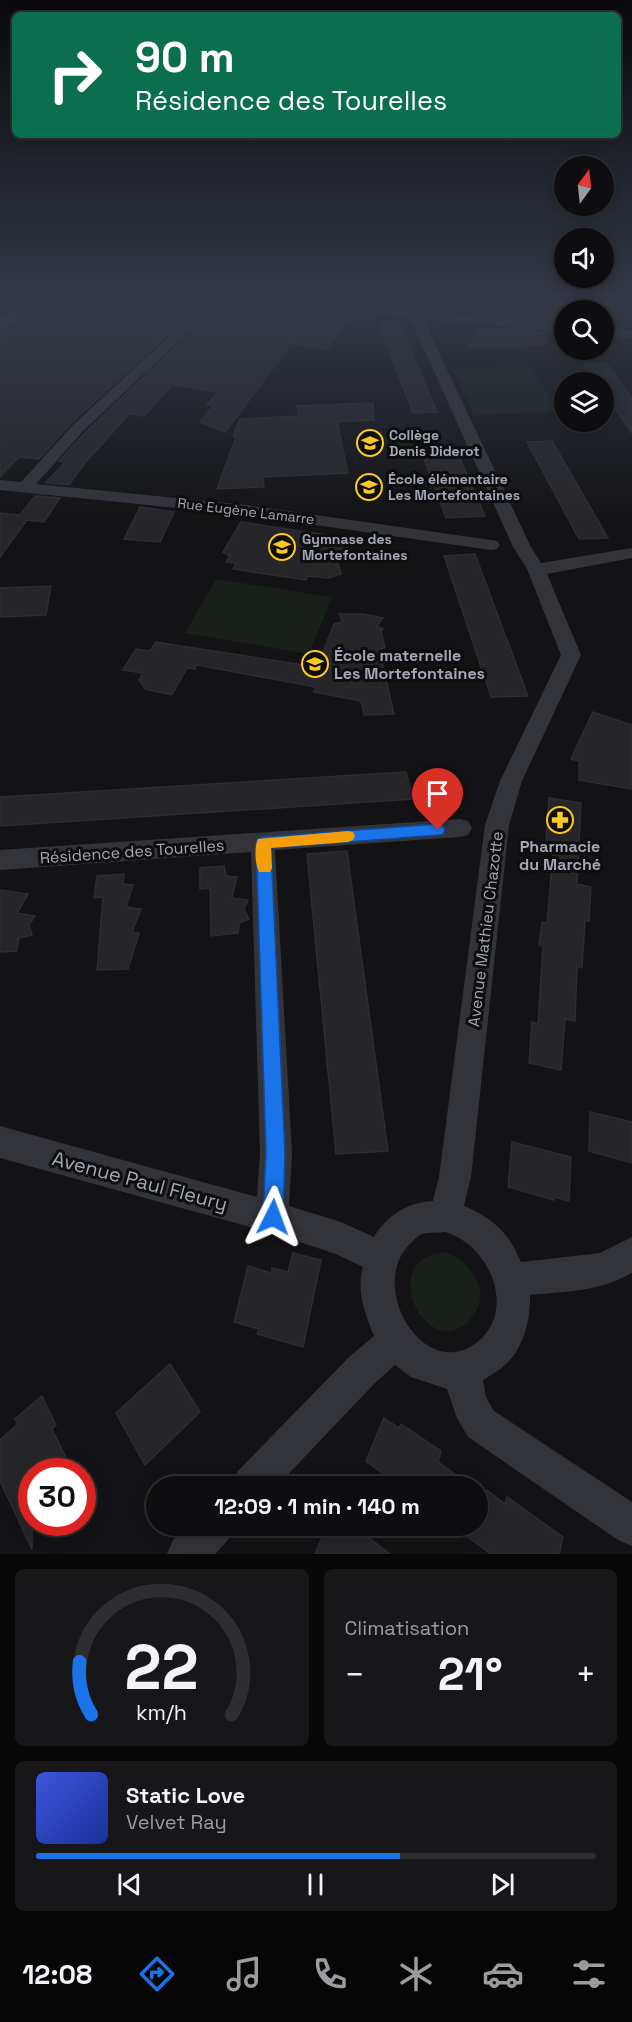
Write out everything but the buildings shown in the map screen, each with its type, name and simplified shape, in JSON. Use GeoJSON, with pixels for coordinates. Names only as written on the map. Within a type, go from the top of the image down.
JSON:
{"type":"FeatureCollection","features":[{"type":"Feature","properties":{"kind":"street"},"geometry":{"type":"LineString","coordinates":[[24,488],[79,427],[135,376]]}},
{"type":"Feature","properties":{"kind":"street"},"geometry":{"type":"LineString","coordinates":[[443,376],[522,547],[536,569],[632,553]]}},
{"type":"Feature","properties":{"kind":"street","name":"Rue Eugène Lamarre"},"geometry":{"type":"LineString","coordinates":[[0,485],[246,510],[491,545]]}},
{"type":"Feature","properties":{"kind":"street","name":"Avenue Mathieu Chazotte"},"geometry":{"type":"LineString","coordinates":[[445,1216],[455,1177],[497,825],[511,781],[572,655],[536,569]]}},
{"type":"Feature","properties":{"kind":"street","name":"Résidence des Tourelles"},"geometry":{"type":"LineString","coordinates":[[0,860],[460,828]]}},
{"type":"Feature","properties":{"kind":"street"},"geometry":{"type":"LineString","coordinates":[[263,843],[276,1153],[273,1217]]}},
{"type":"Feature","properties":{"kind":"street","name":"Avenue Paul Fleury"},"geometry":{"type":"LineString","coordinates":[[0,1142],[273,1217],[341,1239],[381,1258]]}},
{"type":"Feature","properties":{"kind":"street"},"geometry":{"type":"LineString","coordinates":[[445,1216],[476,1228],[491,1242],[503,1259],[511,1280],[513,1304],[509,1326],[499,1346],[484,1361],[464,1370],[446,1371],[427,1366],[410,1356],[395,1341],[384,1322],[378,1299],[377,1278],[381,1258],[391,1238],[404,1226],[421,1218],[445,1216]]}},
{"type":"Feature","properties":{"kind":"street"},"geometry":{"type":"LineString","coordinates":[[511,1280],[604,1270],[632,1254]]}},
{"type":"Feature","properties":{"kind":"street"},"geometry":{"type":"LineString","coordinates":[[261,1476],[362,1370],[395,1341]]}},
{"type":"Feature","properties":{"kind":"street"},"geometry":{"type":"LineString","coordinates":[[464,1370],[464,1390],[470,1409],[481,1424],[632,1526]]}},
{"type":"Feature","properties":{"kind":"street"},"geometry":{"type":"LineString","coordinates":[[187,1554],[204,1536]]}},
{"type":"Feature","properties":{"kind":"shaded area"},"geometry":{"type":"Polygon","coordinates":[[[455,376],[536,376],[554,404],[554,411],[474,415],[455,376]]]}},
{"type":"Feature","properties":{"kind":"shaded area"},"geometry":{"type":"Polygon","coordinates":[[[216,579],[332,597],[309,654],[185,633],[216,579]]]}},
{"type":"Feature","properties":{"kind":"shaded area"},"geometry":{"type":"Polygon","coordinates":[[[446,1252],[466,1265],[478,1284],[480,1294],[474,1315],[465,1324],[450,1331],[435,1328],[423,1318],[414,1303],[410,1286],[413,1271],[425,1258],[446,1252]]]}},
{"type":"Feature","properties":{"kind":"slow traffic"},"geometry":{"type":"LineString","coordinates":[[264,868],[263,843],[348,836]]}},
{"type":"Feature","properties":{"kind":"place","name":"Collège Denis Diderot"},"geometry":{"type":"Point","coordinates":[370,443]}},
{"type":"Feature","properties":{"kind":"place","name":"École élémentaire Les Mortefontaines"},"geometry":{"type":"Point","coordinates":[369,487]}},
{"type":"Feature","properties":{"kind":"place","name":"Gymnase des Mortefontaines"},"geometry":{"type":"Point","coordinates":[282,547]}},
{"type":"Feature","properties":{"kind":"place","name":"École maternelle Les Mortefontaines"},"geometry":{"type":"Point","coordinates":[315,664]}},
{"type":"Feature","properties":{"kind":"place","name":"Pharmacie du Marché"},"geometry":{"type":"Point","coordinates":[560,820]}},
{"type":"Feature","properties":{"kind":"route"},"geometry":{"type":"LineString","coordinates":[[273,1217],[276,1153],[263,843],[438,830]]}}]}
